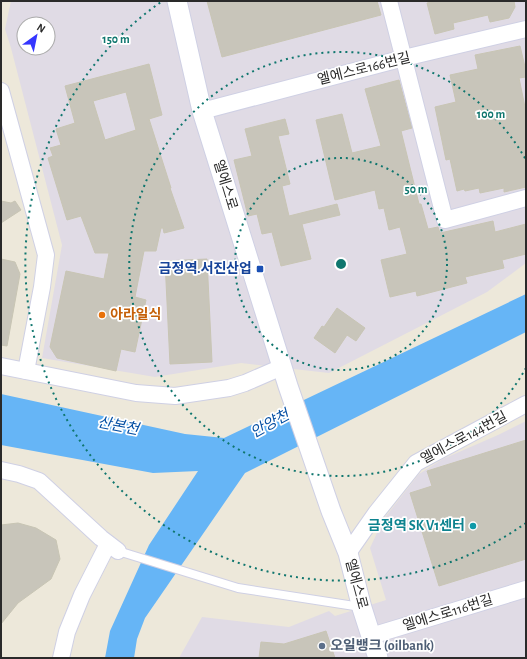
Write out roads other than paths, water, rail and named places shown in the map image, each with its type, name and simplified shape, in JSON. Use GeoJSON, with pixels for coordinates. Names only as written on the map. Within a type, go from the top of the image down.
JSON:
{"type":"FeatureCollection","features":[{"type":"Feature","properties":{"kind":"street","name":"엘에스로"},"geometry":{"type":"LineString","coordinates":[[177,1],[202,111],[288,386],[348,553],[362,608],[378,658]]}},
{"type":"Feature","properties":{"kind":"street"},"geometry":{"type":"LineString","coordinates":[[389,1],[445,220],[526,198]]}},
{"type":"Feature","properties":{"kind":"street","name":"엘에스로166번길"},"geometry":{"type":"LineString","coordinates":[[202,111],[404,58],[526,29]]}},
{"type":"Feature","properties":{"kind":"street"},"geometry":{"type":"LineString","coordinates":[[1,91],[46,255],[42,287],[26,371]]}},
{"type":"Feature","properties":{"kind":"street"},"geometry":{"type":"LineString","coordinates":[[1,366],[136,393],[175,396],[229,388],[245,383],[282,367]]}},
{"type":"Feature","properties":{"kind":"street","name":"엘에스로144번길"},"geometry":{"type":"LineString","coordinates":[[348,553],[376,513],[416,463],[526,404]]}},
{"type":"Feature","properties":{"kind":"street"},"geometry":{"type":"LineString","coordinates":[[1,470],[38,481],[113,547],[82,595],[67,632],[61,658]]}},
{"type":"Feature","properties":{"kind":"street","name":"엘에스로116번길"},"geometry":{"type":"LineString","coordinates":[[371,636],[526,589]]}},
{"type":"Feature","properties":{"kind":"lane"},"geometry":{"type":"LineString","coordinates":[[113,547],[238,588],[362,608]]}},
{"type":"Feature","properties":{"kind":"water"},"geometry":{"type":"Polygon","coordinates":[[[526,294],[526,332],[245,473],[145,618],[137,639],[134,658],[105,658],[110,631],[149,545],[198,471],[153,473],[1,445],[1,394],[185,434],[224,438],[526,294]]]}},
{"type":"Feature","properties":{"kind":"place","name":"금정역.서진산업"},"geometry":{"type":"Point","coordinates":[260,269]}},
{"type":"Feature","properties":{"kind":"place","name":"아라일식"},"geometry":{"type":"Point","coordinates":[102,315]}},
{"type":"Feature","properties":{"kind":"place","name":"금정역 SK V1센터"},"geometry":{"type":"Point","coordinates":[473,526]}},
{"type":"Feature","properties":{"kind":"place","name":"오일뱅크 (oilbank)"},"geometry":{"type":"Point","coordinates":[322,646]}},
{"type":"Feature","properties":{"kind":"water label","name":"안양천"},"geometry":{"type":"Point","coordinates":[270,424]}},
{"type":"Feature","properties":{"kind":"water label","name":"산본천"},"geometry":{"type":"Point","coordinates":[118,426]}}]}
